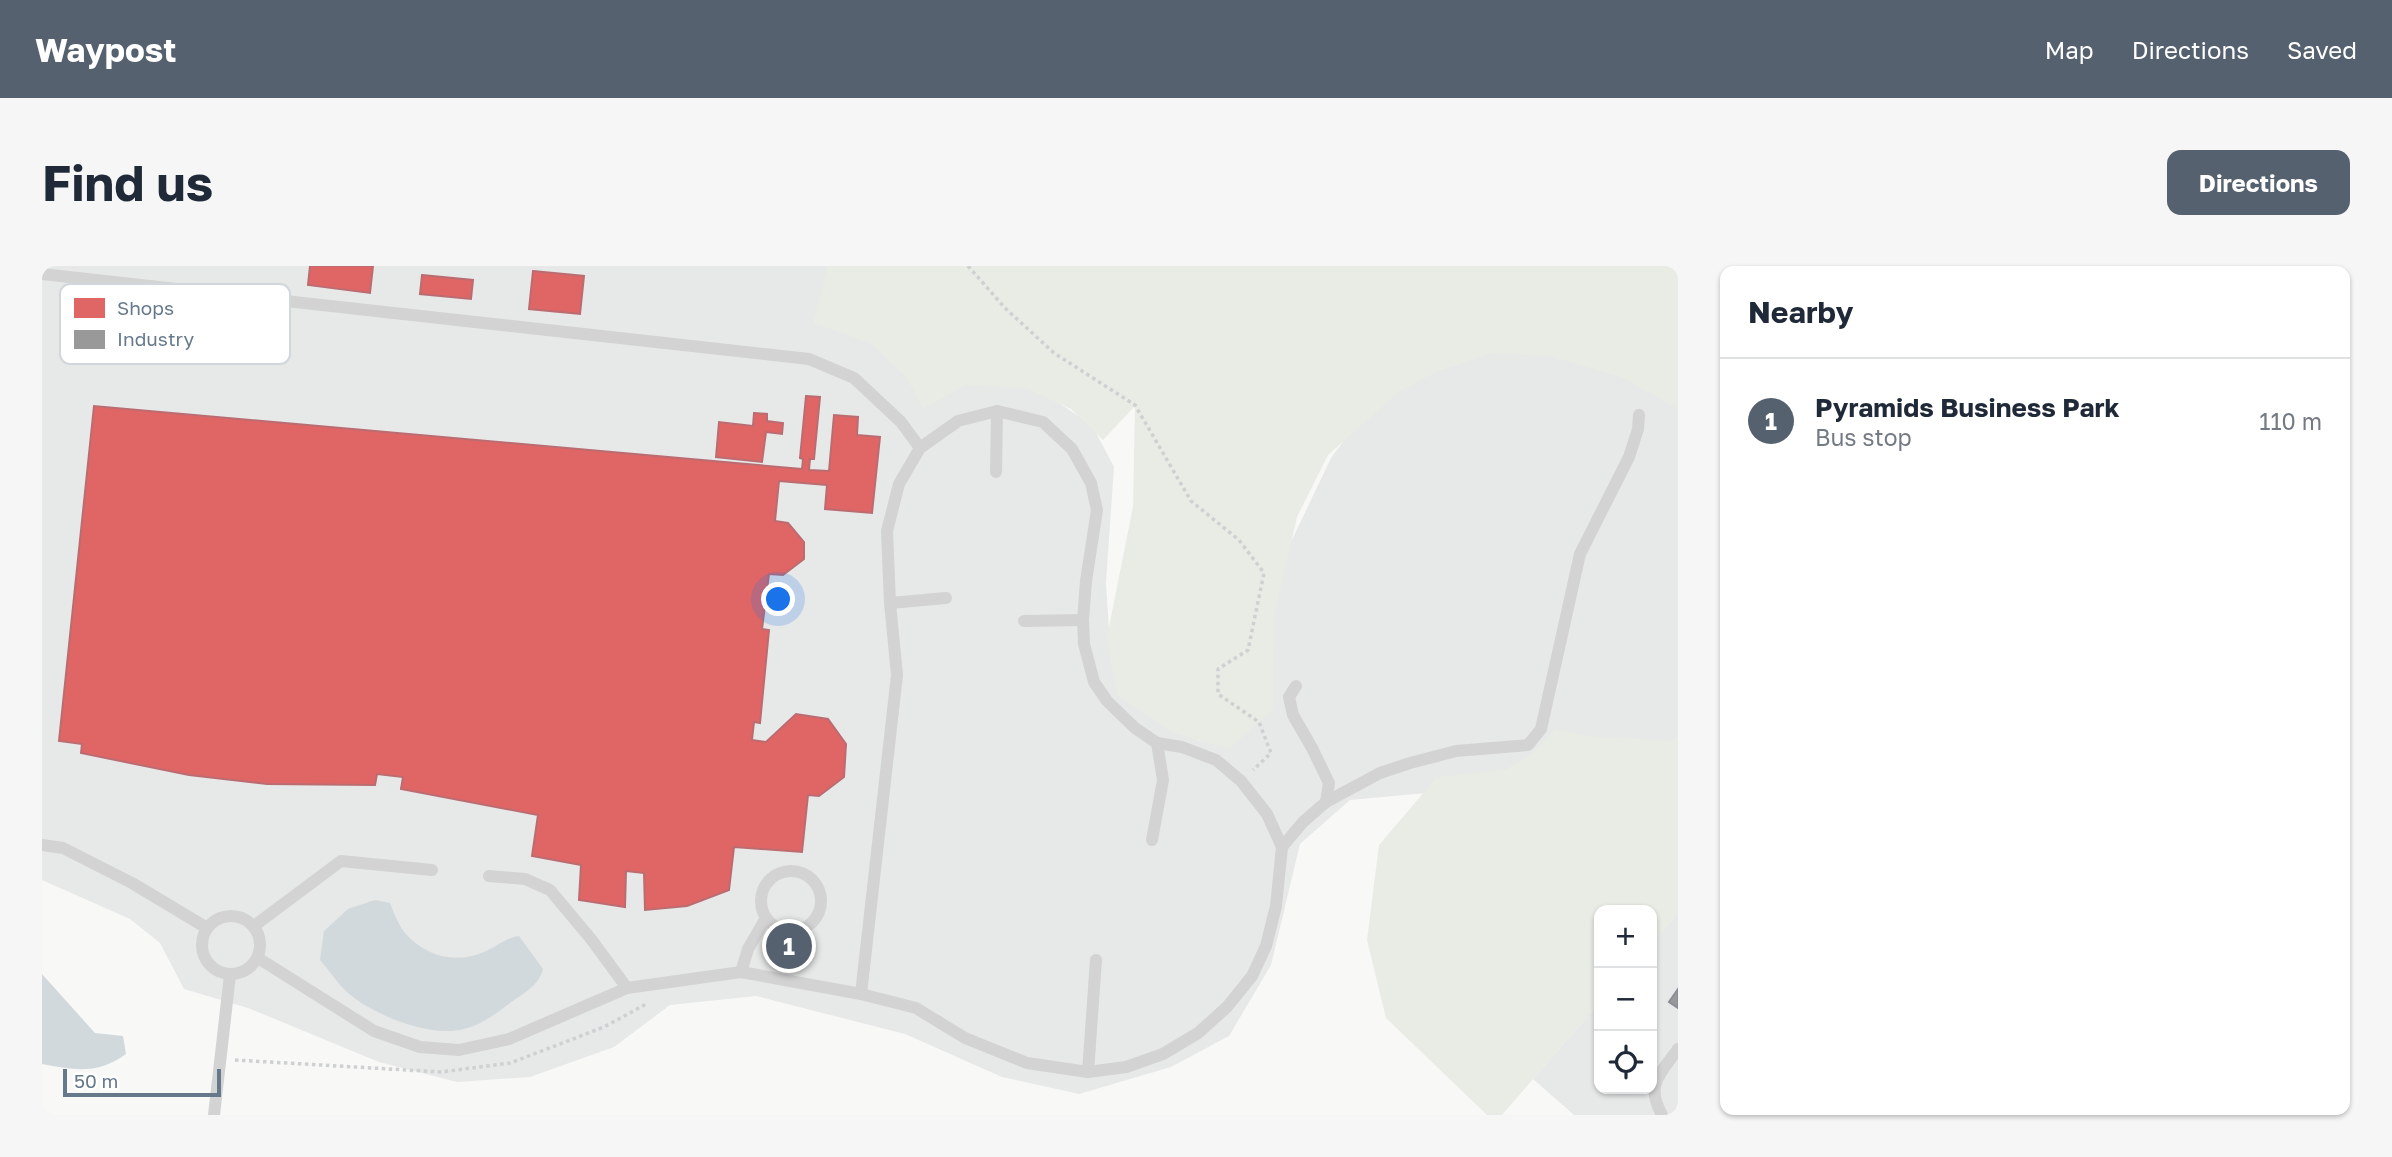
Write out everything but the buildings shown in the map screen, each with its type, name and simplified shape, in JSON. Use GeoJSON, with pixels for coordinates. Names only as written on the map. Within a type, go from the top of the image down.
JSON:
{"type":"FeatureCollection","features":[{"type":"Feature","properties":{"kind":"lane"},"geometry":{"type":"LineString","coordinates":[[42,274],[132,284]]}},
{"type":"Feature","properties":{"kind":"lane"},"geometry":{"type":"LineString","coordinates":[[290,301],[809,359],[854,377],[901,422],[920,448]]}},
{"type":"Feature","properties":{"kind":"lane"},"geometry":{"type":"LineString","coordinates":[[996,472],[997,411]]}},
{"type":"Feature","properties":{"kind":"lane"},"geometry":{"type":"LineString","coordinates":[[258,958],[374,1031],[420,1047],[459,1050],[509,1039],[627,988],[741,972],[861,994],[916,1008],[965,1038],[1027,1063],[1088,1072],[1126,1067],[1163,1054],[1198,1033],[1227,1007],[1252,976],[1266,946],[1276,906],[1282,847],[1267,814],[1241,781],[1216,760],[1182,747],[1157,743],[1135,729],[1107,701],[1094,682],[1084,644],[1083,620],[1097,510],[1091,483],[1072,449],[1043,422],[997,411],[958,421],[920,448],[899,484],[887,531],[897,675],[861,994]]}},
{"type":"Feature","properties":{"kind":"lane"},"geometry":{"type":"LineString","coordinates":[[1282,847],[1303,822],[1326,803],[1380,773],[1456,751],[1528,745],[1541,729],[1580,554],[1629,457],[1638,429],[1639,415]]}},
{"type":"Feature","properties":{"kind":"lane"},"geometry":{"type":"LineString","coordinates":[[890,603],[946,598]]}},
{"type":"Feature","properties":{"kind":"lane"},"geometry":{"type":"LineString","coordinates":[[1024,621],[1083,620]]}},
{"type":"Feature","properties":{"kind":"lane"},"geometry":{"type":"LineString","coordinates":[[1296,686],[1289,697],[1293,715],[1329,783],[1326,803]]}},
{"type":"Feature","properties":{"kind":"lane"},"geometry":{"type":"LineString","coordinates":[[1152,840],[1163,780],[1157,743]]}},
{"type":"Feature","properties":{"kind":"lane"},"geometry":{"type":"LineString","coordinates":[[42,845],[63,848],[132,884],[207,929]]}},
{"type":"Feature","properties":{"kind":"lane"},"geometry":{"type":"LineString","coordinates":[[254,926],[341,861],[432,870]]}},
{"type":"Feature","properties":{"kind":"lane"},"geometry":{"type":"LineString","coordinates":[[741,972],[748,949],[766,918],[761,899],[769,881],[777,875],[797,872],[814,882],[821,900],[816,918],[809,925],[801,930],[782,930],[766,918]]}},
{"type":"Feature","properties":{"kind":"lane"},"geometry":{"type":"LineString","coordinates":[[489,876],[525,879],[550,890],[627,988]]}},
{"type":"Feature","properties":{"kind":"lane"},"geometry":{"type":"LineString","coordinates":[[227,916],[241,917],[254,926],[261,945],[258,958],[252,967],[240,974],[230,975],[213,968],[203,954],[202,938],[207,929],[218,919],[227,916]]}},
{"type":"Feature","properties":{"kind":"lane"},"geometry":{"type":"LineString","coordinates":[[1088,1072],[1096,960]]}},
{"type":"Feature","properties":{"kind":"lane"},"geometry":{"type":"LineString","coordinates":[[214,1115],[230,975]]}},
{"type":"Feature","properties":{"kind":"lane"},"geometry":{"type":"LineString","coordinates":[[1662,1115],[1654,1101],[1654,1081],[1678,1049]]}},
{"type":"Feature","properties":{"kind":"path"},"geometry":{"type":"LineString","coordinates":[[968,266],[1005,308],[1054,353],[1135,405],[1191,502],[1239,540],[1264,573],[1248,650],[1218,669],[1218,694],[1259,722],[1271,753],[1241,781]]}},
{"type":"Feature","properties":{"kind":"shaded area"},"geometry":{"type":"Polygon","coordinates":[[[42,266],[852,266],[1092,425],[1114,467],[1106,582],[1111,662],[1130,693],[1157,721],[1200,741],[1248,727],[1280,565],[1331,458],[1407,355],[1494,331],[1678,393],[1678,753],[1492,787],[1350,800],[1300,844],[1271,965],[1229,1036],[1171,1067],[1079,1094],[1002,1077],[905,1034],[756,996],[670,1005],[614,1047],[530,1077],[457,1082],[379,1062],[248,1008],[184,989],[160,943],[130,919],[42,880],[42,266]]]}},
{"type":"Feature","properties":{"kind":"shaded area"},"geometry":{"type":"Polygon","coordinates":[[[828,266],[1678,266],[1678,409],[1621,377],[1549,356],[1489,354],[1436,372],[1399,392],[1328,455],[1297,517],[1274,617],[1273,709],[1229,749],[1174,733],[1117,695],[1107,637],[1133,507],[1135,406],[1103,440],[1071,409],[1027,389],[966,385],[923,409],[907,378],[872,344],[813,323],[828,266]]]}},
{"type":"Feature","properties":{"kind":"shaded area"},"geometry":{"type":"Polygon","coordinates":[[[1555,729],[1587,736],[1671,741],[1678,737],[1678,913],[1657,937],[1657,905],[1594,905],[1594,1009],[1502,1115],[1487,1115],[1386,1018],[1367,940],[1379,845],[1437,777],[1505,770],[1531,754],[1555,729]]]}},
{"type":"Feature","properties":{"kind":"shaded area"},"geometry":{"type":"Polygon","coordinates":[[[375,900],[390,903],[405,933],[422,948],[442,956],[473,956],[519,936],[543,969],[541,975],[528,990],[496,1013],[481,1023],[464,1029],[435,1030],[403,1023],[387,1016],[348,993],[320,960],[324,931],[348,909],[375,900]]]}},
{"type":"Feature","properties":{"kind":"shaded area"},"geometry":{"type":"Polygon","coordinates":[[[1678,913],[1678,1115],[1574,1115],[1533,1079],[1594,1009],[1594,1094],[1657,1094],[1657,937],[1678,913]]]}},
{"type":"Feature","properties":{"kind":"shaded area"},"geometry":{"type":"Polygon","coordinates":[[[42,974],[95,1033],[123,1036],[126,1054],[95,1068],[75,1069],[42,1064],[42,974]]]}},
{"type":"Feature","properties":{"kind":"place","name":"Pyramids Business Park"},"geometry":{"type":"Point","coordinates":[789,946]}}]}
